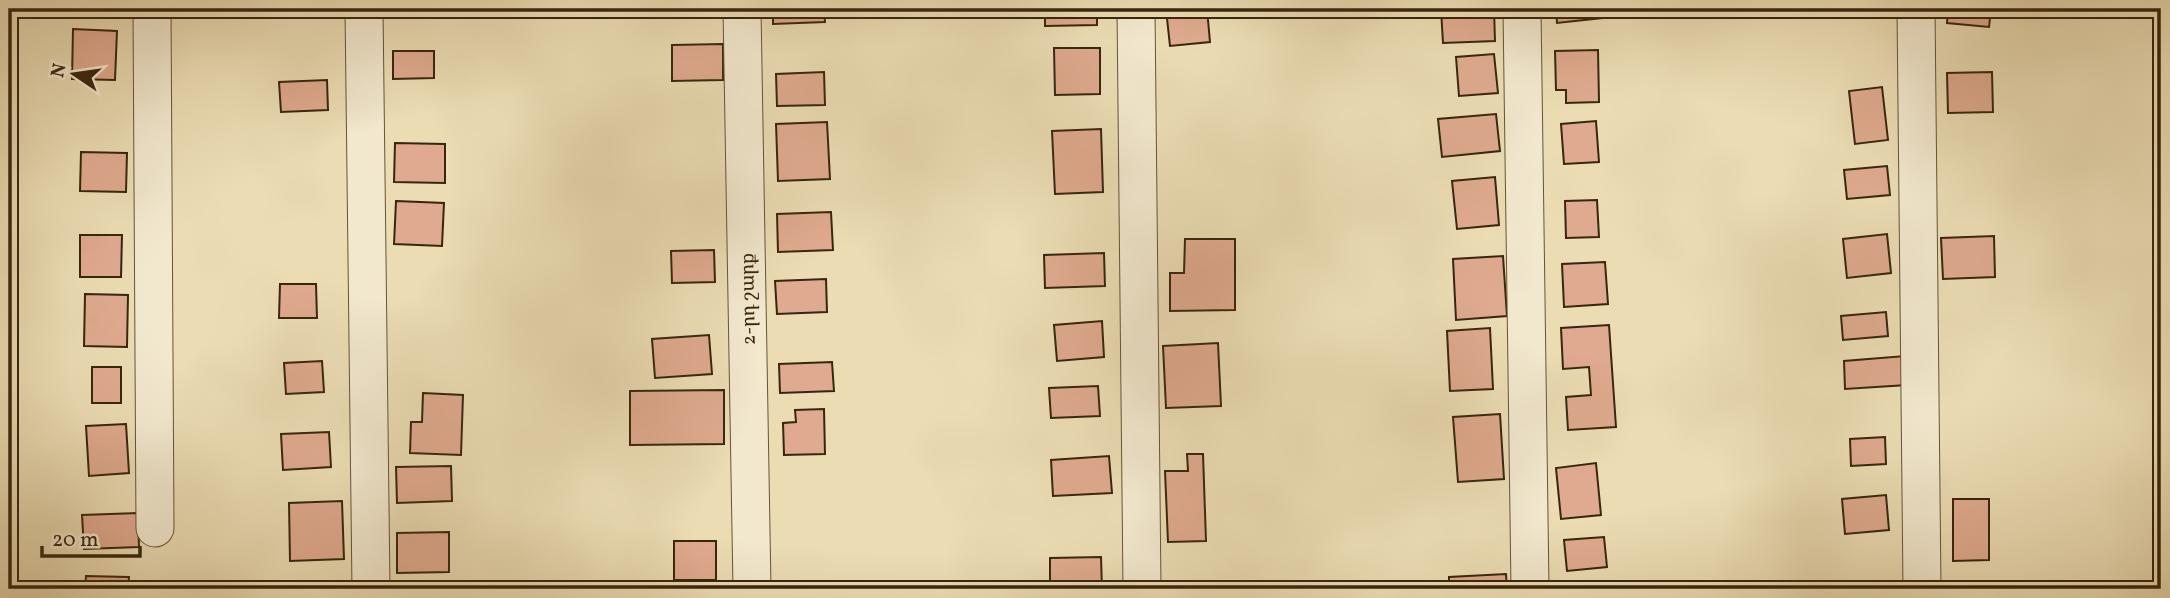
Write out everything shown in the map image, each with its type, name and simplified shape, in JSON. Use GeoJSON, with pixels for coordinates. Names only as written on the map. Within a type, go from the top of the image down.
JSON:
{"type":"FeatureCollection","features":[{"type":"Feature","properties":{"kind":"street"},"geometry":{"type":"LineString","coordinates":[[152,9],[155,528]]}},
{"type":"Feature","properties":{"kind":"street"},"geometry":{"type":"LineString","coordinates":[[364,9],[370,589]]}},
{"type":"Feature","properties":{"kind":"street","name":"2-րդ շարք"},"geometry":{"type":"LineString","coordinates":[[743,9],[752,589]]}},
{"type":"Feature","properties":{"kind":"street"},"geometry":{"type":"LineString","coordinates":[[1136,9],[1142,589]]}},
{"type":"Feature","properties":{"kind":"street"},"geometry":{"type":"LineString","coordinates":[[1522,9],[1530,589]]}},
{"type":"Feature","properties":{"kind":"street"},"geometry":{"type":"LineString","coordinates":[[1916,9],[1922,589]]}},
{"type":"Feature","properties":{"kind":"building"},"geometry":{"type":"Polygon","coordinates":[[[773,9],[824,9],[825,22],[773,24],[773,9]]]}},
{"type":"Feature","properties":{"kind":"building"},"geometry":{"type":"Polygon","coordinates":[[[1045,9],[1097,9],[1097,25],[1045,26],[1045,9]]]}},
{"type":"Feature","properties":{"kind":"building"},"geometry":{"type":"Polygon","coordinates":[[[1166,9],[1207,9],[1210,42],[1170,46],[1166,9]]]}},
{"type":"Feature","properties":{"kind":"building"},"geometry":{"type":"Polygon","coordinates":[[[1441,9],[1494,9],[1495,41],[1443,43],[1441,9]]]}},
{"type":"Feature","properties":{"kind":"building"},"geometry":{"type":"Polygon","coordinates":[[[1556,9],[1601,9],[1602,18],[1557,23],[1556,9]]]}},
{"type":"Feature","properties":{"kind":"building"},"geometry":{"type":"Polygon","coordinates":[[[1948,9],[1991,9],[1989,27],[1947,23],[1948,9]]]}},
{"type":"Feature","properties":{"kind":"building"},"geometry":{"type":"Polygon","coordinates":[[[73,29],[117,31],[115,80],[72,79],[73,29]]]}},
{"type":"Feature","properties":{"kind":"building"},"geometry":{"type":"Polygon","coordinates":[[[723,44],[723,80],[672,81],[672,45],[723,44]]]}},
{"type":"Feature","properties":{"kind":"building"},"geometry":{"type":"Polygon","coordinates":[[[1054,48],[1100,48],[1100,94],[1055,95],[1054,48]]]}},
{"type":"Feature","properties":{"kind":"building"},"geometry":{"type":"Polygon","coordinates":[[[1598,50],[1599,102],[1566,103],[1566,90],[1556,90],[1555,51],[1598,50]]]}},
{"type":"Feature","properties":{"kind":"building"},"geometry":{"type":"Polygon","coordinates":[[[393,51],[434,51],[434,78],[393,79],[393,51]]]}},
{"type":"Feature","properties":{"kind":"building"},"geometry":{"type":"Polygon","coordinates":[[[1494,54],[1498,93],[1459,96],[1456,57],[1494,54]]]}},
{"type":"Feature","properties":{"kind":"building"},"geometry":{"type":"Polygon","coordinates":[[[824,72],[825,105],[777,106],[776,74],[824,72]]]}},
{"type":"Feature","properties":{"kind":"building"},"geometry":{"type":"Polygon","coordinates":[[[1992,72],[1993,112],[1948,113],[1947,73],[1992,72]]]}},
{"type":"Feature","properties":{"kind":"building"},"geometry":{"type":"Polygon","coordinates":[[[327,80],[328,110],[281,112],[279,82],[327,80]]]}},
{"type":"Feature","properties":{"kind":"building"},"geometry":{"type":"Polygon","coordinates":[[[1882,87],[1888,140],[1855,144],[1849,91],[1882,87]]]}},
{"type":"Feature","properties":{"kind":"building"},"geometry":{"type":"Polygon","coordinates":[[[1496,114],[1500,151],[1442,157],[1438,119],[1496,114]]]}},
{"type":"Feature","properties":{"kind":"building"},"geometry":{"type":"Polygon","coordinates":[[[1596,121],[1599,162],[1564,164],[1561,124],[1596,121]]]}},
{"type":"Feature","properties":{"kind":"building"},"geometry":{"type":"Polygon","coordinates":[[[827,122],[830,179],[778,181],[776,124],[827,122]]]}},
{"type":"Feature","properties":{"kind":"building"},"geometry":{"type":"Polygon","coordinates":[[[1101,129],[1103,192],[1055,194],[1052,131],[1101,129]]]}},
{"type":"Feature","properties":{"kind":"building"},"geometry":{"type":"Polygon","coordinates":[[[395,143],[445,144],[445,183],[394,182],[395,143]]]}},
{"type":"Feature","properties":{"kind":"building"},"geometry":{"type":"Polygon","coordinates":[[[81,152],[127,153],[126,192],[80,191],[81,152]]]}},
{"type":"Feature","properties":{"kind":"building"},"geometry":{"type":"Polygon","coordinates":[[[1887,166],[1890,195],[1847,199],[1844,170],[1887,166]]]}},
{"type":"Feature","properties":{"kind":"building"},"geometry":{"type":"Polygon","coordinates":[[[1495,177],[1499,225],[1457,229],[1452,181],[1495,177]]]}},
{"type":"Feature","properties":{"kind":"building"},"geometry":{"type":"Polygon","coordinates":[[[1597,200],[1599,237],[1566,238],[1565,201],[1597,200]]]}},
{"type":"Feature","properties":{"kind":"building"},"geometry":{"type":"Polygon","coordinates":[[[396,201],[444,203],[442,246],[394,244],[396,201]]]}},
{"type":"Feature","properties":{"kind":"building"},"geometry":{"type":"Polygon","coordinates":[[[831,212],[833,250],[778,252],[777,214],[831,212]]]}},
{"type":"Feature","properties":{"kind":"building"},"geometry":{"type":"Polygon","coordinates":[[[1887,234],[1891,273],[1847,278],[1843,239],[1887,234]]]}},
{"type":"Feature","properties":{"kind":"building"},"geometry":{"type":"Polygon","coordinates":[[[80,235],[122,235],[121,277],[80,277],[80,235]]]}},
{"type":"Feature","properties":{"kind":"building"},"geometry":{"type":"Polygon","coordinates":[[[1994,236],[1995,277],[1943,279],[1941,238],[1994,236]]]}},
{"type":"Feature","properties":{"kind":"building"},"geometry":{"type":"Polygon","coordinates":[[[1185,239],[1235,239],[1235,310],[1170,311],[1170,273],[1184,273],[1185,239]]]}},
{"type":"Feature","properties":{"kind":"building"},"geometry":{"type":"Polygon","coordinates":[[[714,250],[715,282],[672,283],[671,251],[714,250]]]}},
{"type":"Feature","properties":{"kind":"building"},"geometry":{"type":"Polygon","coordinates":[[[1104,253],[1105,286],[1045,288],[1044,255],[1104,253]]]}},
{"type":"Feature","properties":{"kind":"building"},"geometry":{"type":"Polygon","coordinates":[[[1503,256],[1507,316],[1456,320],[1453,259],[1503,256]]]}},
{"type":"Feature","properties":{"kind":"building"},"geometry":{"type":"Polygon","coordinates":[[[1605,262],[1608,304],[1564,307],[1562,264],[1605,262]]]}},
{"type":"Feature","properties":{"kind":"building"},"geometry":{"type":"Polygon","coordinates":[[[826,279],[827,312],[777,314],[775,281],[826,279]]]}},
{"type":"Feature","properties":{"kind":"building"},"geometry":{"type":"Polygon","coordinates":[[[280,284],[316,284],[317,318],[279,318],[280,284]]]}},
{"type":"Feature","properties":{"kind":"building"},"geometry":{"type":"Polygon","coordinates":[[[85,294],[128,295],[127,347],[84,346],[85,294]]]}},
{"type":"Feature","properties":{"kind":"building"},"geometry":{"type":"Polygon","coordinates":[[[1886,312],[1888,336],[1843,340],[1841,316],[1886,312]]]}},
{"type":"Feature","properties":{"kind":"building"},"geometry":{"type":"Polygon","coordinates":[[[1102,321],[1104,357],[1057,361],[1054,325],[1102,321]]]}},
{"type":"Feature","properties":{"kind":"building"},"geometry":{"type":"Polygon","coordinates":[[[1609,325],[1616,427],[1568,430],[1566,397],[1591,395],[1589,367],[1563,369],[1561,328],[1609,325]]]}},
{"type":"Feature","properties":{"kind":"building"},"geometry":{"type":"Polygon","coordinates":[[[1490,328],[1493,389],[1450,391],[1447,331],[1490,328]]]}},
{"type":"Feature","properties":{"kind":"building"},"geometry":{"type":"Polygon","coordinates":[[[709,335],[712,374],[655,378],[652,339],[709,335]]]}},
{"type":"Feature","properties":{"kind":"building"},"geometry":{"type":"Polygon","coordinates":[[[1218,343],[1221,406],[1166,408],[1163,346],[1218,343]]]}},
{"type":"Feature","properties":{"kind":"building"},"geometry":{"type":"Polygon","coordinates":[[[1905,356],[1907,385],[1845,389],[1844,361],[1905,356]]]}},
{"type":"Feature","properties":{"kind":"building"},"geometry":{"type":"Polygon","coordinates":[[[322,361],[324,392],[286,394],[284,363],[322,361]]]}},
{"type":"Feature","properties":{"kind":"building"},"geometry":{"type":"Polygon","coordinates":[[[832,362],[834,391],[780,393],[779,364],[832,362]]]}},
{"type":"Feature","properties":{"kind":"building"},"geometry":{"type":"Polygon","coordinates":[[[92,367],[121,367],[121,403],[92,403],[92,367]]]}},
{"type":"Feature","properties":{"kind":"building"},"geometry":{"type":"Polygon","coordinates":[[[1098,386],[1100,416],[1051,418],[1049,388],[1098,386]]]}},
{"type":"Feature","properties":{"kind":"building"},"geometry":{"type":"Polygon","coordinates":[[[724,390],[724,444],[630,445],[630,391],[724,390]]]}},
{"type":"Feature","properties":{"kind":"building"},"geometry":{"type":"Polygon","coordinates":[[[423,393],[463,395],[461,455],[410,453],[411,422],[422,422],[423,393]]]}},
{"type":"Feature","properties":{"kind":"building"},"geometry":{"type":"Polygon","coordinates":[[[824,409],[825,454],[784,455],[783,423],[796,422],[795,410],[824,409]]]}},
{"type":"Feature","properties":{"kind":"building"},"geometry":{"type":"Polygon","coordinates":[[[1500,414],[1504,479],[1458,482],[1453,417],[1500,414]]]}},
{"type":"Feature","properties":{"kind":"building"},"geometry":{"type":"Polygon","coordinates":[[[126,424],[129,473],[89,476],[86,426],[126,424]]]}},
{"type":"Feature","properties":{"kind":"building"},"geometry":{"type":"Polygon","coordinates":[[[329,432],[331,467],[283,470],[281,434],[329,432]]]}},
{"type":"Feature","properties":{"kind":"building"},"geometry":{"type":"Polygon","coordinates":[[[1885,437],[1886,464],[1851,466],[1850,439],[1885,437]]]}},
{"type":"Feature","properties":{"kind":"building"},"geometry":{"type":"Polygon","coordinates":[[[1187,454],[1203,454],[1206,541],[1168,542],[1165,471],[1188,471],[1187,454]]]}},
{"type":"Feature","properties":{"kind":"building"},"geometry":{"type":"Polygon","coordinates":[[[1109,456],[1112,493],[1053,496],[1051,460],[1109,456]]]}},
{"type":"Feature","properties":{"kind":"building"},"geometry":{"type":"Polygon","coordinates":[[[1596,463],[1601,515],[1561,519],[1556,468],[1596,463]]]}},
{"type":"Feature","properties":{"kind":"building"},"geometry":{"type":"Polygon","coordinates":[[[451,466],[452,501],[397,503],[396,467],[451,466]]]}},
{"type":"Feature","properties":{"kind":"building"},"geometry":{"type":"Polygon","coordinates":[[[1886,495],[1889,530],[1845,534],[1842,499],[1886,495]]]}},
{"type":"Feature","properties":{"kind":"building"},"geometry":{"type":"Polygon","coordinates":[[[1953,499],[1989,499],[1989,560],[1953,561],[1953,499]]]}},
{"type":"Feature","properties":{"kind":"building"},"geometry":{"type":"Polygon","coordinates":[[[342,501],[344,559],[290,561],[289,503],[342,501]]]}},
{"type":"Feature","properties":{"kind":"building"},"geometry":{"type":"Polygon","coordinates":[[[138,513],[139,547],[84,549],[82,515],[138,513]]]}},
{"type":"Feature","properties":{"kind":"building"},"geometry":{"type":"Polygon","coordinates":[[[449,532],[449,572],[397,573],[397,533],[449,532]]]}},
{"type":"Feature","properties":{"kind":"building"},"geometry":{"type":"Polygon","coordinates":[[[1604,537],[1607,567],[1567,571],[1564,540],[1604,537]]]}},
{"type":"Feature","properties":{"kind":"building"},"geometry":{"type":"Polygon","coordinates":[[[674,541],[716,541],[716,580],[674,580],[674,541]]]}},
{"type":"Feature","properties":{"kind":"building"},"geometry":{"type":"Polygon","coordinates":[[[1101,557],[1102,589],[1050,589],[1050,558],[1101,557]]]}},
{"type":"Feature","properties":{"kind":"building"},"geometry":{"type":"Polygon","coordinates":[[[1506,574],[1507,589],[1449,589],[1449,577],[1506,574]]]}},
{"type":"Feature","properties":{"kind":"building"},"geometry":{"type":"Polygon","coordinates":[[[86,576],[129,577],[128,589],[85,589],[86,576]]]}},
{"type":"Feature","properties":{"kind":"building"},"geometry":{"type":"Polygon","coordinates":[[[328,584],[328,589],[282,589],[282,588],[328,584]]]}},
{"type":"Feature","properties":{"kind":"building"},"geometry":{"type":"Polygon","coordinates":[[[1956,585],[1988,585],[1988,589],[1956,589],[1956,585]]]}}]}
